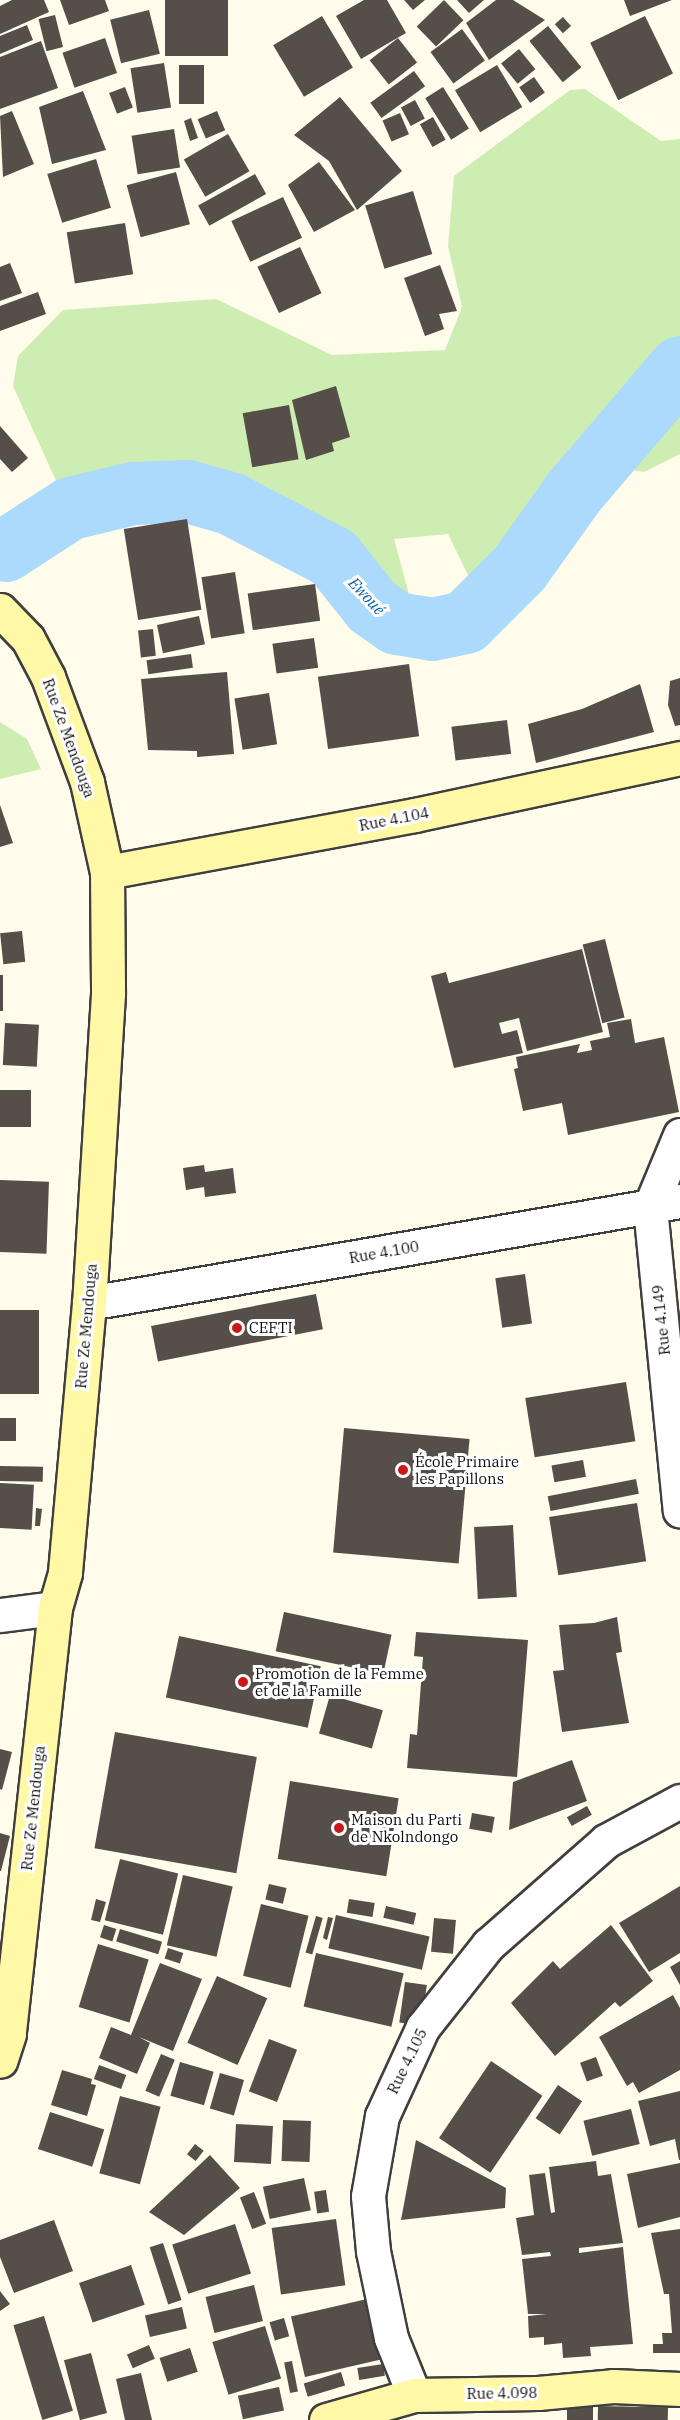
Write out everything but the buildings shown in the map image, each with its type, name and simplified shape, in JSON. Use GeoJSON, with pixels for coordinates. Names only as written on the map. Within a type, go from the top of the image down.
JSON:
{"type":"FeatureCollection","features":[{"type":"Feature","properties":{"kind":"main road","name":"Rue Ze Mendouga"},"geometry":{"type":"LineString","coordinates":[[0,2061],[9,2034],[55,1608],[65,1573],[89,1303],[108,994],[107,872],[87,782],[48,677],[28,639],[4,614]]}},
{"type":"Feature","properties":{"kind":"main road","name":"Rue 4.104"},"geometry":{"type":"LineString","coordinates":[[107,872],[415,815],[680,758]]}},
{"type":"Feature","properties":{"kind":"main road","name":"Rue 4.098"},"geometry":{"type":"LineString","coordinates":[[327,2420],[414,2395],[538,2393],[613,2386],[680,2389]]}},
{"type":"Feature","properties":{"kind":"street","name":"Rue 4.149"},"geometry":{"type":"LineString","coordinates":[[680,1135],[665,1204],[680,1511]]}},
{"type":"Feature","properties":{"kind":"street","name":"Rue 4.100"},"geometry":{"type":"LineString","coordinates":[[89,1303],[665,1204]]}},
{"type":"Feature","properties":{"kind":"street"},"geometry":{"type":"LineString","coordinates":[[0,1616],[55,1608]]}},
{"type":"Feature","properties":{"kind":"street","name":"Rue 4.105"},"geometry":{"type":"LineString","coordinates":[[414,2395],[391,2338],[373,2251],[368,2196],[382,2116],[423,2027],[488,1945],[606,1841],[680,1801]]}},
{"type":"Feature","properties":{"kind":"green space"},"geometry":{"type":"Polygon","coordinates":[[[585,89],[661,141],[680,139],[680,454],[644,472],[596,464],[565,472],[469,577],[448,534],[394,539],[412,605],[390,613],[321,538],[200,487],[137,486],[67,505],[13,386],[18,356],[63,310],[216,299],[332,355],[445,350],[462,307],[448,246],[454,176],[570,90],[585,89]]]}},
{"type":"Feature","properties":{"kind":"green space"},"geometry":{"type":"Polygon","coordinates":[[[0,722],[27,739],[41,769],[0,779],[0,722]]]}},
{"type":"Feature","properties":{"kind":"waterway","name":"Ewoué"},"geometry":{"type":"LineString","coordinates":[[5,550],[70,508],[133,493],[187,491],[230,503],[333,557],[372,606],[396,623],[432,629],[465,622],[519,568],[574,491],[680,367]]}},
{"type":"Feature","properties":{"kind":"place","name":"CEFTI"},"geometry":{"type":"Point","coordinates":[237,1328]}},
{"type":"Feature","properties":{"kind":"place","name":"École Primaire les Papillons"},"geometry":{"type":"Point","coordinates":[403,1470]}},
{"type":"Feature","properties":{"kind":"place","name":"Promotion de la Femme et de la Famille"},"geometry":{"type":"Point","coordinates":[243,1682]}},
{"type":"Feature","properties":{"kind":"place","name":"Maison du Parti de Nkolndongo"},"geometry":{"type":"Point","coordinates":[339,1828]}}]}
